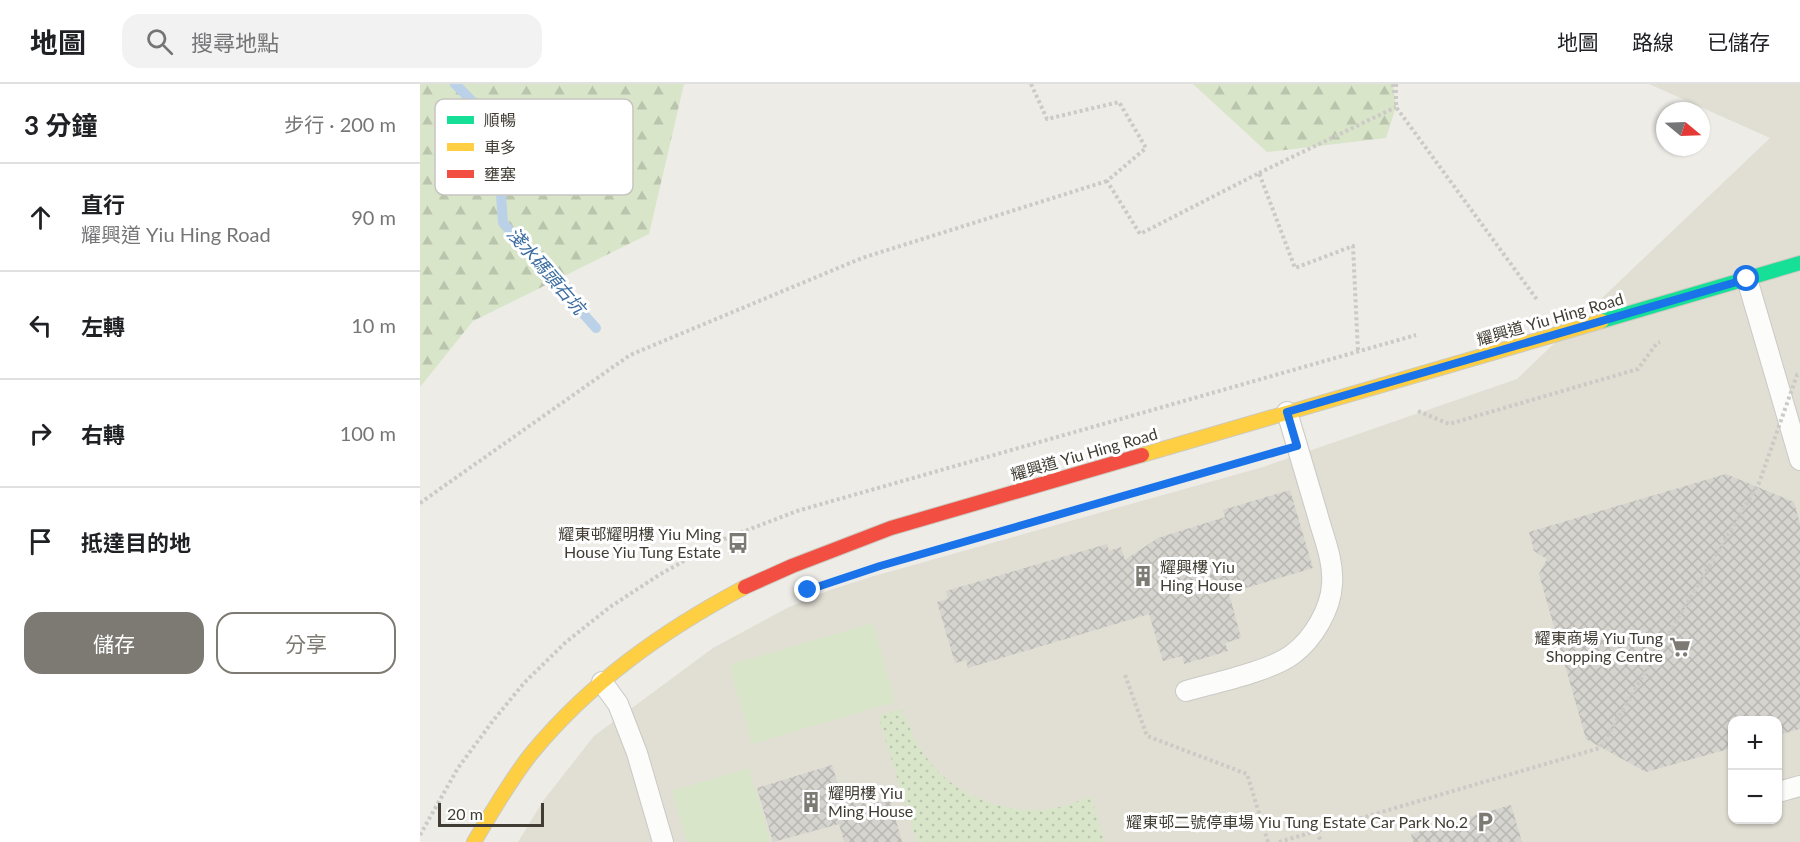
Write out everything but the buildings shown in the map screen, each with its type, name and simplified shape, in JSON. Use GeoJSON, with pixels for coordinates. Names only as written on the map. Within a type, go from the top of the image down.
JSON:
{"type":"FeatureCollection","features":[{"type":"Feature","properties":{"kind":"street","name":"耀興道 Yiu Hing Road"},"geometry":{"type":"LineString","coordinates":[[474,842],[502,795],[539,745],[569,712],[634,655],[685,619],[744,587],[844,544],[891,528],[1800,263]]}},
{"type":"Feature","properties":{"kind":"lane"},"geometry":{"type":"LineString","coordinates":[[1747,279],[1800,460]]}},
{"type":"Feature","properties":{"kind":"lane"},"geometry":{"type":"LineString","coordinates":[[1186,691],[1273,665],[1293,654],[1308,639],[1320,621],[1327,604],[1332,586],[1329,555],[1287,412]]}},
{"type":"Feature","properties":{"kind":"lane"},"geometry":{"type":"LineString","coordinates":[[602,682],[618,704],[633,743],[663,842]]}},
{"type":"Feature","properties":{"kind":"lane"},"geometry":{"type":"LineString","coordinates":[[1782,791],[1800,786]]}},
{"type":"Feature","properties":{"kind":"path"},"geometry":{"type":"LineString","coordinates":[[420,503],[630,355],[862,258],[1107,181],[1146,148],[1119,102],[1047,118],[1031,84]]}},
{"type":"Feature","properties":{"kind":"path"},"geometry":{"type":"LineString","coordinates":[[1394,84],[1396,107],[1538,301]]}},
{"type":"Feature","properties":{"kind":"path"},"geometry":{"type":"LineString","coordinates":[[1107,181],[1140,234],[1258,173],[1396,107]]}},
{"type":"Feature","properties":{"kind":"path"},"geometry":{"type":"LineString","coordinates":[[1258,173],[1295,268],[1353,246],[1358,352]]}},
{"type":"Feature","properties":{"kind":"path"},"geometry":{"type":"LineString","coordinates":[[1416,410],[1449,424],[1638,369],[1657,343],[1668,339]]}},
{"type":"Feature","properties":{"kind":"path"},"geometry":{"type":"LineString","coordinates":[[1279,842],[1600,748],[1759,483],[1797,375],[1800,374]]}},
{"type":"Feature","properties":{"kind":"path"},"geometry":{"type":"LineString","coordinates":[[1125,675],[1148,736],[1247,774],[1268,842]]}},
{"type":"Feature","properties":{"kind":"path"},"geometry":{"type":"LineString","coordinates":[[1317,831],[1321,842]]}},
{"type":"Feature","properties":{"kind":"shaded area"},"geometry":{"type":"Polygon","coordinates":[[[1649,84],[1800,84],[1800,842],[518,842],[543,801],[594,736],[713,648],[789,607],[830,590],[874,576],[1263,467],[1517,379],[1770,138],[1710,111],[1710,102],[1689,102],[1649,84]]]}},
{"type":"Feature","properties":{"kind":"green space"},"geometry":{"type":"Polygon","coordinates":[[[420,84],[684,84],[649,234],[473,321],[420,387],[420,84]]]}},
{"type":"Feature","properties":{"kind":"green space"},"geometry":{"type":"Polygon","coordinates":[[[1193,84],[1393,84],[1396,107],[1386,138],[1267,152],[1193,84]]]}},
{"type":"Feature","properties":{"kind":"green space"},"geometry":{"type":"Polygon","coordinates":[[[873,623],[895,702],[752,744],[729,665],[873,623]]]}},
{"type":"Feature","properties":{"kind":"green space"},"geometry":{"type":"Polygon","coordinates":[[[901,709],[928,760],[945,778],[959,788],[991,803],[1025,810],[1060,807],[1091,797],[1105,842],[917,842],[878,716],[901,709]]]}},
{"type":"Feature","properties":{"kind":"green space"},"geometry":{"type":"Polygon","coordinates":[[[749,768],[771,842],[687,842],[672,791],[749,768]]]}},
{"type":"Feature","properties":{"kind":"waterway","name":"淺水碼頭右坑"},"geometry":{"type":"LineString","coordinates":[[455,84],[470,99]]}},
{"type":"Feature","properties":{"kind":"waterway","name":"淺水碼頭右坑"},"geometry":{"type":"LineString","coordinates":[[501,195],[503,223],[596,328]]}},
{"type":"Feature","properties":{"kind":"traffic: fast"},"geometry":{"type":"LineString","coordinates":[[1602,321],[1800,263]]}},
{"type":"Feature","properties":{"kind":"traffic: slow"},"geometry":{"type":"LineString","coordinates":[[1142,455],[1602,321]]}},
{"type":"Feature","properties":{"kind":"traffic: slow"},"geometry":{"type":"LineString","coordinates":[[474,842],[501,797],[531,754],[578,704],[603,681],[657,640],[745,587]]}},
{"type":"Feature","properties":{"kind":"traffic: jam"},"geometry":{"type":"LineString","coordinates":[[745,587],[792,566],[891,528],[1142,455]]}},
{"type":"Feature","properties":{"kind":"place","name":"耀東邨耀明樓 Yiu Ming House Yiu Tung Estate"},"geometry":{"type":"Point","coordinates":[738,543]}},
{"type":"Feature","properties":{"kind":"place","name":"耀興樓 Yiu Hing House"},"geometry":{"type":"Point","coordinates":[1143,576]}},
{"type":"Feature","properties":{"kind":"place","name":"耀東商場 Yiu Tung Shopping Centre"},"geometry":{"type":"Point","coordinates":[1680,647]}},
{"type":"Feature","properties":{"kind":"place","name":"耀明樓 Yiu Ming House"},"geometry":{"type":"Point","coordinates":[811,802]}},
{"type":"Feature","properties":{"kind":"place","name":"耀東邨二號停車場 Yiu Tung Estate Car Park No.2"},"geometry":{"type":"Point","coordinates":[1485,822]}},
{"type":"Feature","properties":{"kind":"route"},"geometry":{"type":"LineString","coordinates":[[808,590],[880,566],[1297,446],[1287,412],[1747,279]]}}]}
